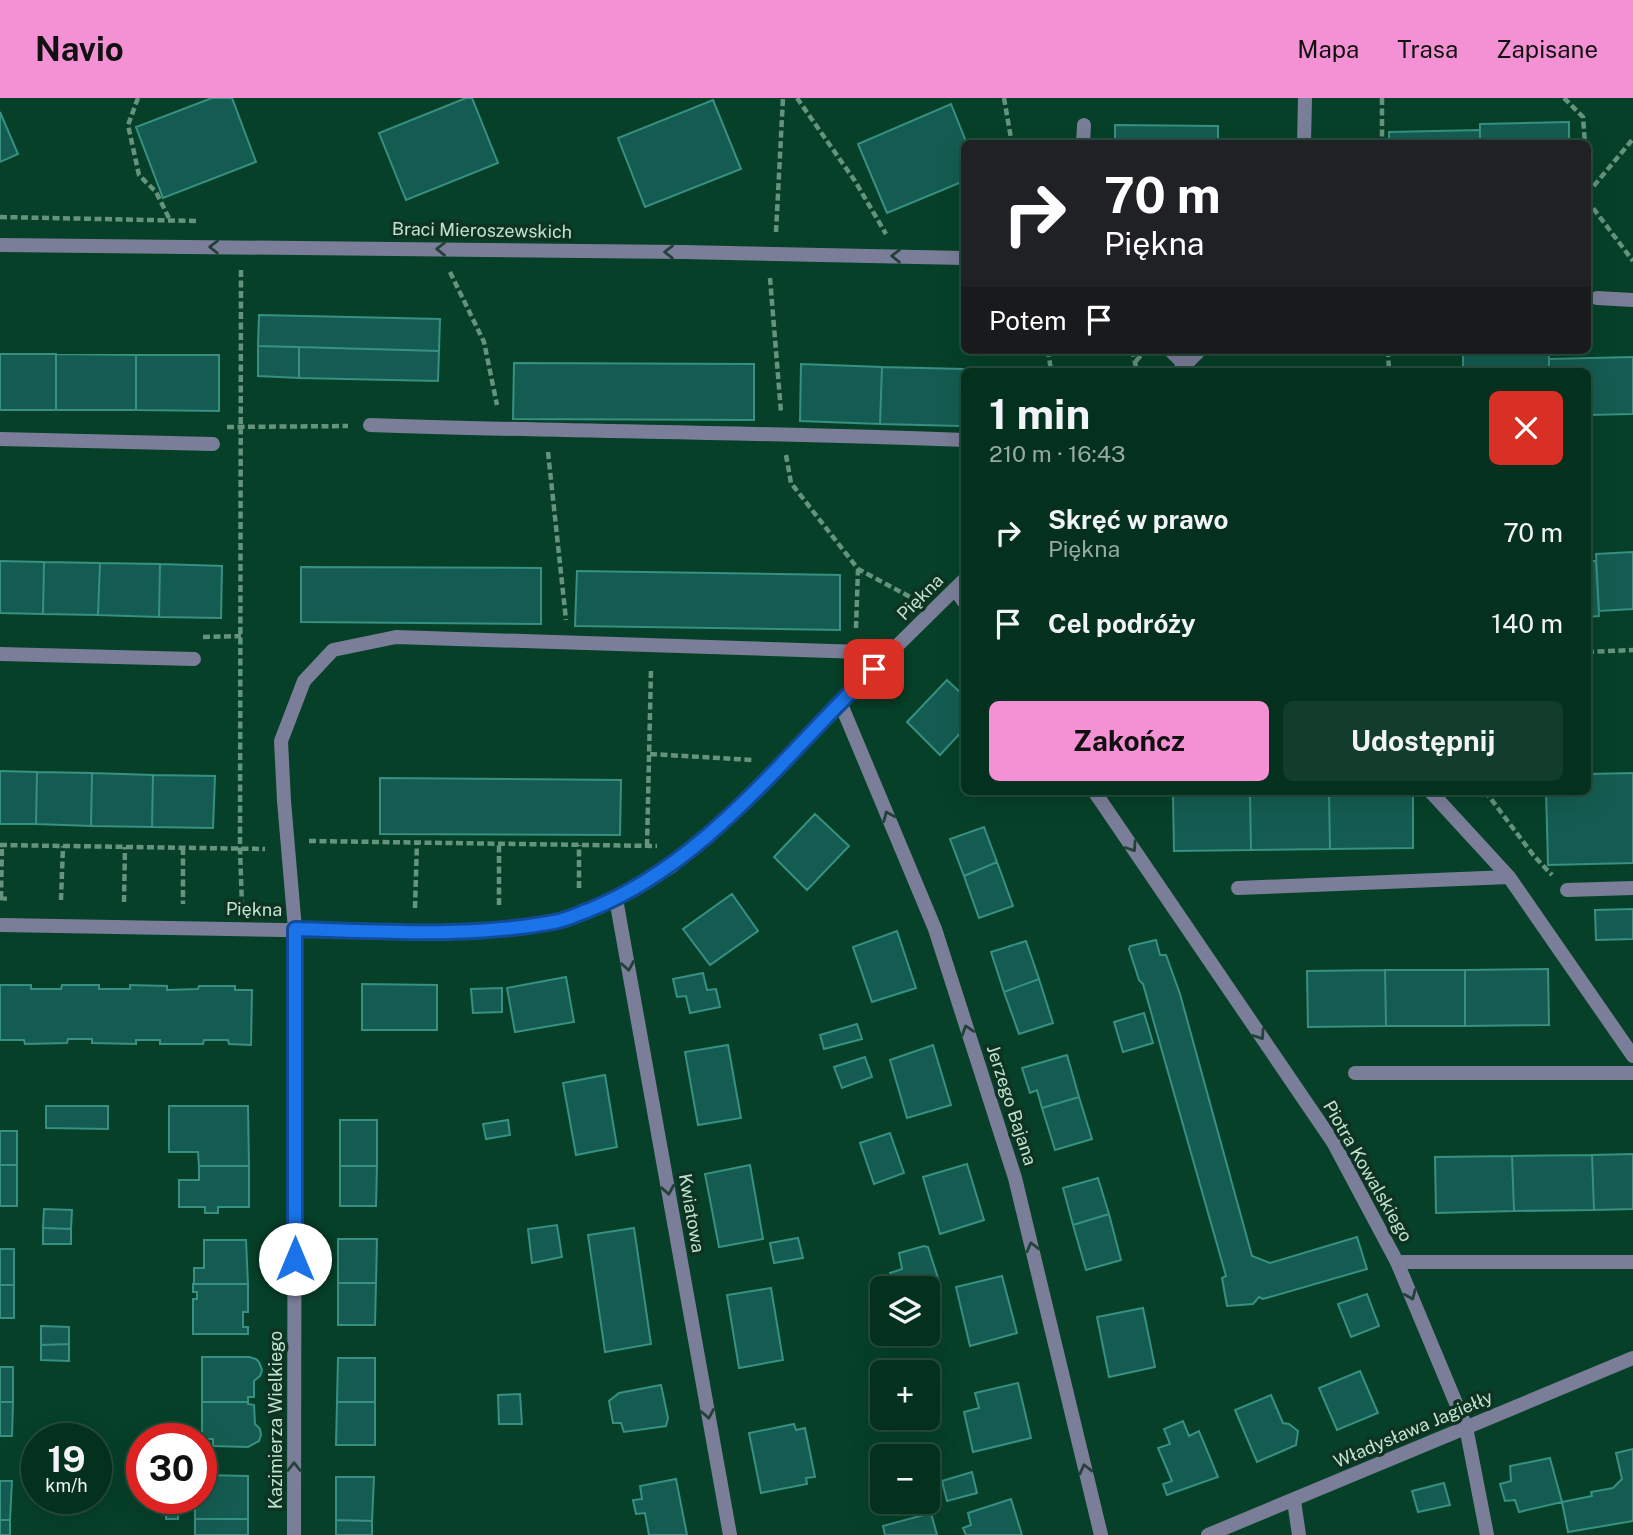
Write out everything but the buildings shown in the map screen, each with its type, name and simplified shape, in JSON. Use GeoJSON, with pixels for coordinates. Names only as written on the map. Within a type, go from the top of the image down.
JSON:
{"type":"FeatureCollection","features":[{"type":"Feature","properties":{"kind":"street"},"geometry":{"type":"LineString","coordinates":[[1304,140],[1305,98]]}},
{"type":"Feature","properties":{"kind":"street"},"geometry":{"type":"LineString","coordinates":[[1083,140],[1084,125]]}},
{"type":"Feature","properties":{"kind":"street","name":"Braci Mieroszewskich"},"geometry":{"type":"LineString","coordinates":[[0,245],[961,258]]}},
{"type":"Feature","properties":{"kind":"street"},"geometry":{"type":"LineString","coordinates":[[1597,298],[1633,300]]}},
{"type":"Feature","properties":{"kind":"street"},"geometry":{"type":"LineString","coordinates":[[1182,368],[1196,354]]}},
{"type":"Feature","properties":{"kind":"street"},"geometry":{"type":"LineString","coordinates":[[370,425],[503,430],[783,433],[961,440]]}},
{"type":"Feature","properties":{"kind":"street"},"geometry":{"type":"LineString","coordinates":[[0,439],[213,444]]}},
{"type":"Feature","properties":{"kind":"street","name":"Piękna"},"geometry":{"type":"LineString","coordinates":[[0,925],[396,932],[493,930],[557,922],[616,899],[671,867],[729,817],[840,702],[960,584]]}},
{"type":"Feature","properties":{"kind":"street","name":"Kazimierza Wielkiego"},"geometry":{"type":"LineString","coordinates":[[294,1535],[295,929],[281,741],[304,681],[333,650],[396,637],[892,653]]}},
{"type":"Feature","properties":{"kind":"street"},"geometry":{"type":"LineString","coordinates":[[0,654],[194,659]]}},
{"type":"Feature","properties":{"kind":"street","name":"Jerzego Bajana"},"geometry":{"type":"LineString","coordinates":[[840,702],[935,929],[1015,1178],[1101,1535]]}},
{"type":"Feature","properties":{"kind":"street","name":"Piotra Kowalskiego"},"geometry":{"type":"LineString","coordinates":[[1097,795],[1334,1142],[1397,1262],[1466,1427],[1487,1535]]}},
{"type":"Feature","properties":{"kind":"street"},"geometry":{"type":"LineString","coordinates":[[1434,795],[1508,877],[1633,1056]]}},
{"type":"Feature","properties":{"kind":"street"},"geometry":{"type":"LineString","coordinates":[[1238,888],[1508,877]]}},
{"type":"Feature","properties":{"kind":"street"},"geometry":{"type":"LineString","coordinates":[[1567,890],[1633,888]]}},
{"type":"Feature","properties":{"kind":"street","name":"Kwiatowa"},"geometry":{"type":"LineString","coordinates":[[616,899],[730,1535]]}},
{"type":"Feature","properties":{"kind":"street"},"geometry":{"type":"LineString","coordinates":[[1355,1073],[1633,1073]]}},
{"type":"Feature","properties":{"kind":"street"},"geometry":{"type":"LineString","coordinates":[[1397,1262],[1633,1262]]}},
{"type":"Feature","properties":{"kind":"street","name":"Władysława Jagiełły"},"geometry":{"type":"LineString","coordinates":[[1208,1535],[1633,1358]]}},
{"type":"Feature","properties":{"kind":"street"},"geometry":{"type":"LineString","coordinates":[[1294,1501],[1298,1535]]}},
{"type":"Feature","properties":{"kind":"path"},"geometry":{"type":"LineString","coordinates":[[138,98],[128,125],[139,175],[156,192],[170,220]]}},
{"type":"Feature","properties":{"kind":"path"},"geometry":{"type":"LineString","coordinates":[[776,232],[783,98]]}},
{"type":"Feature","properties":{"kind":"path"},"geometry":{"type":"LineString","coordinates":[[797,98],[855,181],[886,234]]}},
{"type":"Feature","properties":{"kind":"path"},"geometry":{"type":"LineString","coordinates":[[1004,98],[1011,140]]}},
{"type":"Feature","properties":{"kind":"path"},"geometry":{"type":"LineString","coordinates":[[1381,98],[1382,140]]}},
{"type":"Feature","properties":{"kind":"path"},"geometry":{"type":"LineString","coordinates":[[1564,98],[1583,117],[1585,140]]}},
{"type":"Feature","properties":{"kind":"path"},"geometry":{"type":"LineString","coordinates":[[1591,189],[1633,139]]}},
{"type":"Feature","properties":{"kind":"path"},"geometry":{"type":"LineString","coordinates":[[1591,205],[1633,261]]}},
{"type":"Feature","properties":{"kind":"path"},"geometry":{"type":"LineString","coordinates":[[241,247],[242,906]]}},
{"type":"Feature","properties":{"kind":"path"},"geometry":{"type":"LineString","coordinates":[[439,249],[484,342],[503,430]]}},
{"type":"Feature","properties":{"kind":"path"},"geometry":{"type":"LineString","coordinates":[[1133,354],[1137,368]]}},
{"type":"Feature","properties":{"kind":"path"},"geometry":{"type":"LineString","coordinates":[[1136,361],[1142,354]]}},
{"type":"Feature","properties":{"kind":"path"},"geometry":{"type":"LineString","coordinates":[[183,443],[199,427],[370,425]]}},
{"type":"Feature","properties":{"kind":"path"},"geometry":{"type":"LineString","coordinates":[[545,430],[568,642]]}},
{"type":"Feature","properties":{"kind":"path"},"geometry":{"type":"LineString","coordinates":[[858,569],[856,640],[877,639],[864,652]]}},
{"type":"Feature","properties":{"kind":"path"},"geometry":{"type":"LineString","coordinates":[[647,846],[651,645]]}},
{"type":"Feature","properties":{"kind":"path"},"geometry":{"type":"LineString","coordinates":[[1591,652],[1633,650]]}},
{"type":"Feature","properties":{"kind":"path"},"geometry":{"type":"LineString","coordinates":[[650,754],[757,760],[748,769]]}},
{"type":"Feature","properties":{"kind":"path"},"geometry":{"type":"LineString","coordinates":[[1488,795],[1534,856],[1567,890]]}},
{"type":"Feature","properties":{"kind":"path"},"geometry":{"type":"LineString","coordinates":[[13,899],[1,898],[1,845],[240,849],[288,845],[417,842],[665,846],[653,853]]}},
{"type":"Feature","properties":{"kind":"path"},"geometry":{"type":"LineString","coordinates":[[415,908],[417,842]]}},
{"type":"Feature","properties":{"kind":"path"},"geometry":{"type":"LineString","coordinates":[[499,844],[499,905]]}},
{"type":"Feature","properties":{"kind":"path"},"geometry":{"type":"LineString","coordinates":[[579,845],[579,888]]}},
{"type":"Feature","properties":{"kind":"path"},"geometry":{"type":"LineString","coordinates":[[61,900],[63,846]]}},
{"type":"Feature","properties":{"kind":"path"},"geometry":{"type":"LineString","coordinates":[[124,902],[125,847]]}},
{"type":"Feature","properties":{"kind":"path"},"geometry":{"type":"LineString","coordinates":[[183,848],[183,904]]}},
{"type":"Feature","properties":{"kind":"path"},"geometry":{"type":"LineString","coordinates":[[567,892],[592,883]]}},
{"type":"Feature","properties":{"kind":"path"},"geometry":{"type":"LineString","coordinates":[[49,900],[74,901]]}},
{"type":"Feature","properties":{"kind":"path"},"geometry":{"type":"LineString","coordinates":[[112,902],[136,903]]}},
{"type":"Feature","properties":{"kind":"path"},"geometry":{"type":"LineString","coordinates":[[492,906],[510,903]]}},
{"type":"Feature","properties":{"kind":"path"},"geometry":{"type":"LineString","coordinates":[[171,904],[195,904]]}},
{"type":"Feature","properties":{"kind":"path"},"geometry":{"type":"LineString","coordinates":[[230,906],[251,906]]}},
{"type":"Feature","properties":{"kind":"path"},"geometry":{"type":"LineString","coordinates":[[402,908],[428,908]]}},
{"type":"Feature","properties":{"kind":"route"},"geometry":{"type":"LineString","coordinates":[[295,1259],[295,929],[396,932],[493,930],[557,922],[616,899],[671,867],[729,817],[874,669]]}}]}
